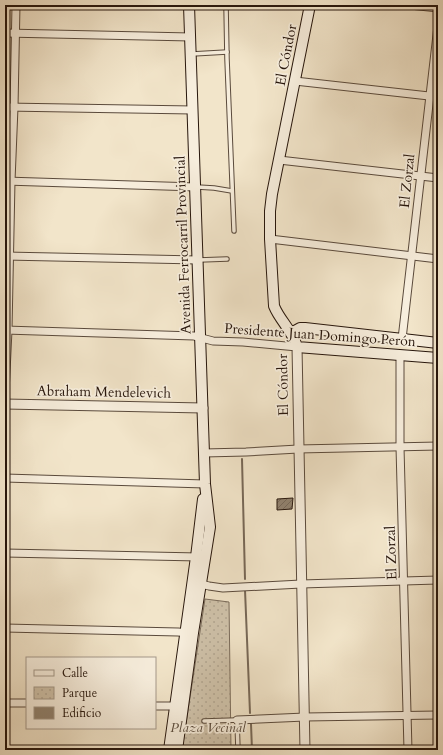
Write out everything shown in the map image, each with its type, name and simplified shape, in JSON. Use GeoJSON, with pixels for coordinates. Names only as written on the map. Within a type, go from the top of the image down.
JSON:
{"type":"FeatureCollection","features":[{"type":"Feature","properties":{"kind":"main road","name":"Avenida Ferrocarril Provincial"},"geometry":{"type":"LineString","coordinates":[[189,5],[205,484],[201,558]]}},
{"type":"Feature","properties":{"kind":"main road","name":"El Cóndor"},"geometry":{"type":"LineString","coordinates":[[297,347],[294,337],[274,306],[270,211],[272,194],[310,5]]}},
{"type":"Feature","properties":{"kind":"main road","name":"Presidente Juan Domingo Perón"},"geometry":{"type":"LineString","coordinates":[[291,332],[300,328],[305,328],[438,343]]}},
{"type":"Feature","properties":{"kind":"main road","name":"Presidente Juan Domingo Perón"},"geometry":{"type":"LineString","coordinates":[[297,347],[438,358]]}},
{"type":"Feature","properties":{"kind":"main road"},"geometry":{"type":"LineString","coordinates":[[169,750],[175,706],[201,584],[201,558]]}},
{"type":"Feature","properties":{"kind":"main road"},"geometry":{"type":"LineString","coordinates":[[177,750],[190,633],[201,558]]}},
{"type":"Feature","properties":{"kind":"street"},"geometry":{"type":"LineString","coordinates":[[5,393],[8,181],[14,107],[16,5]]}},
{"type":"Feature","properties":{"kind":"street"},"geometry":{"type":"LineString","coordinates":[[410,5],[438,8]]}},
{"type":"Feature","properties":{"kind":"street","name":"El Zorzal"},"geometry":{"type":"LineString","coordinates":[[402,339],[438,26]]}},
{"type":"Feature","properties":{"kind":"street"},"geometry":{"type":"LineString","coordinates":[[5,33],[190,37]]}},
{"type":"Feature","properties":{"kind":"street"},"geometry":{"type":"LineString","coordinates":[[295,81],[438,97]]}},
{"type":"Feature","properties":{"kind":"street"},"geometry":{"type":"LineString","coordinates":[[5,107],[192,110]]}},
{"type":"Feature","properties":{"kind":"street"},"geometry":{"type":"LineString","coordinates":[[279,160],[438,178]]}},
{"type":"Feature","properties":{"kind":"street"},"geometry":{"type":"LineString","coordinates":[[8,181],[196,187]]}},
{"type":"Feature","properties":{"kind":"street"},"geometry":{"type":"LineString","coordinates":[[270,239],[438,259]]}},
{"type":"Feature","properties":{"kind":"street"},"geometry":{"type":"LineString","coordinates":[[7,256],[198,260]]}},
{"type":"Feature","properties":{"kind":"street","name":"Presidente Juan Domingo Perón"},"geometry":{"type":"LineString","coordinates":[[7,330],[186,335],[213,340],[297,347]]}},
{"type":"Feature","properties":{"kind":"street","name":"El Cóndor"},"geometry":{"type":"LineString","coordinates":[[297,347],[305,750]]}},
{"type":"Feature","properties":{"kind":"street","name":"El Zorzal"},"geometry":{"type":"LineString","coordinates":[[400,355],[400,448],[408,750]]}},
{"type":"Feature","properties":{"kind":"street","name":"Abraham Mendelevich"},"geometry":{"type":"LineString","coordinates":[[5,404],[203,408]]}},
{"type":"Feature","properties":{"kind":"street"},"geometry":{"type":"LineString","coordinates":[[204,453],[438,446]]}},
{"type":"Feature","properties":{"kind":"street"},"geometry":{"type":"LineString","coordinates":[[5,478],[205,484]]}},
{"type":"Feature","properties":{"kind":"street"},"geometry":{"type":"LineString","coordinates":[[5,553],[201,558]]}},
{"type":"Feature","properties":{"kind":"street"},"geometry":{"type":"LineString","coordinates":[[201,584],[223,588],[404,580],[438,580]]}},
{"type":"Feature","properties":{"kind":"street"},"geometry":{"type":"LineString","coordinates":[[5,628],[190,633]]}},
{"type":"Feature","properties":{"kind":"street"},"geometry":{"type":"LineString","coordinates":[[5,702],[26,703]]}},
{"type":"Feature","properties":{"kind":"street"},"geometry":{"type":"LineString","coordinates":[[156,706],[175,706]]}},
{"type":"Feature","properties":{"kind":"street"},"geometry":{"type":"LineString","coordinates":[[237,720],[305,717],[438,715]]}},
{"type":"Feature","properties":{"kind":"lane"},"geometry":{"type":"LineString","coordinates":[[226,5],[234,231]]}},
{"type":"Feature","properties":{"kind":"lane"},"geometry":{"type":"LineString","coordinates":[[191,54],[227,52]]}},
{"type":"Feature","properties":{"kind":"lane"},"geometry":{"type":"LineString","coordinates":[[196,187],[232,191]]}},
{"type":"Feature","properties":{"kind":"lane"},"geometry":{"type":"LineString","coordinates":[[198,260],[227,259]]}},
{"type":"Feature","properties":{"kind":"lane"},"geometry":{"type":"LineString","coordinates":[[204,721],[237,720],[238,750]]}},
{"type":"Feature","properties":{"kind":"green space","name":"Plaza Vecinal"},"geometry":{"type":"Polygon","coordinates":[[[205,599],[229,602],[231,750],[182,750],[205,599]]]}},
{"type":"Feature","properties":{"kind":"building"},"geometry":{"type":"Polygon","coordinates":[[[293,498],[292,509],[277,510],[277,499],[293,498]]]}},
{"type":"Feature","properties":{"kind":"waterway"},"geometry":{"type":"LineString","coordinates":[[242,459],[245,579]]}},
{"type":"Feature","properties":{"kind":"waterway"},"geometry":{"type":"LineString","coordinates":[[245,590],[250,713]]}},
{"type":"Feature","properties":{"kind":"waterway"},"geometry":{"type":"LineString","coordinates":[[251,724],[252,750]]}}]}
